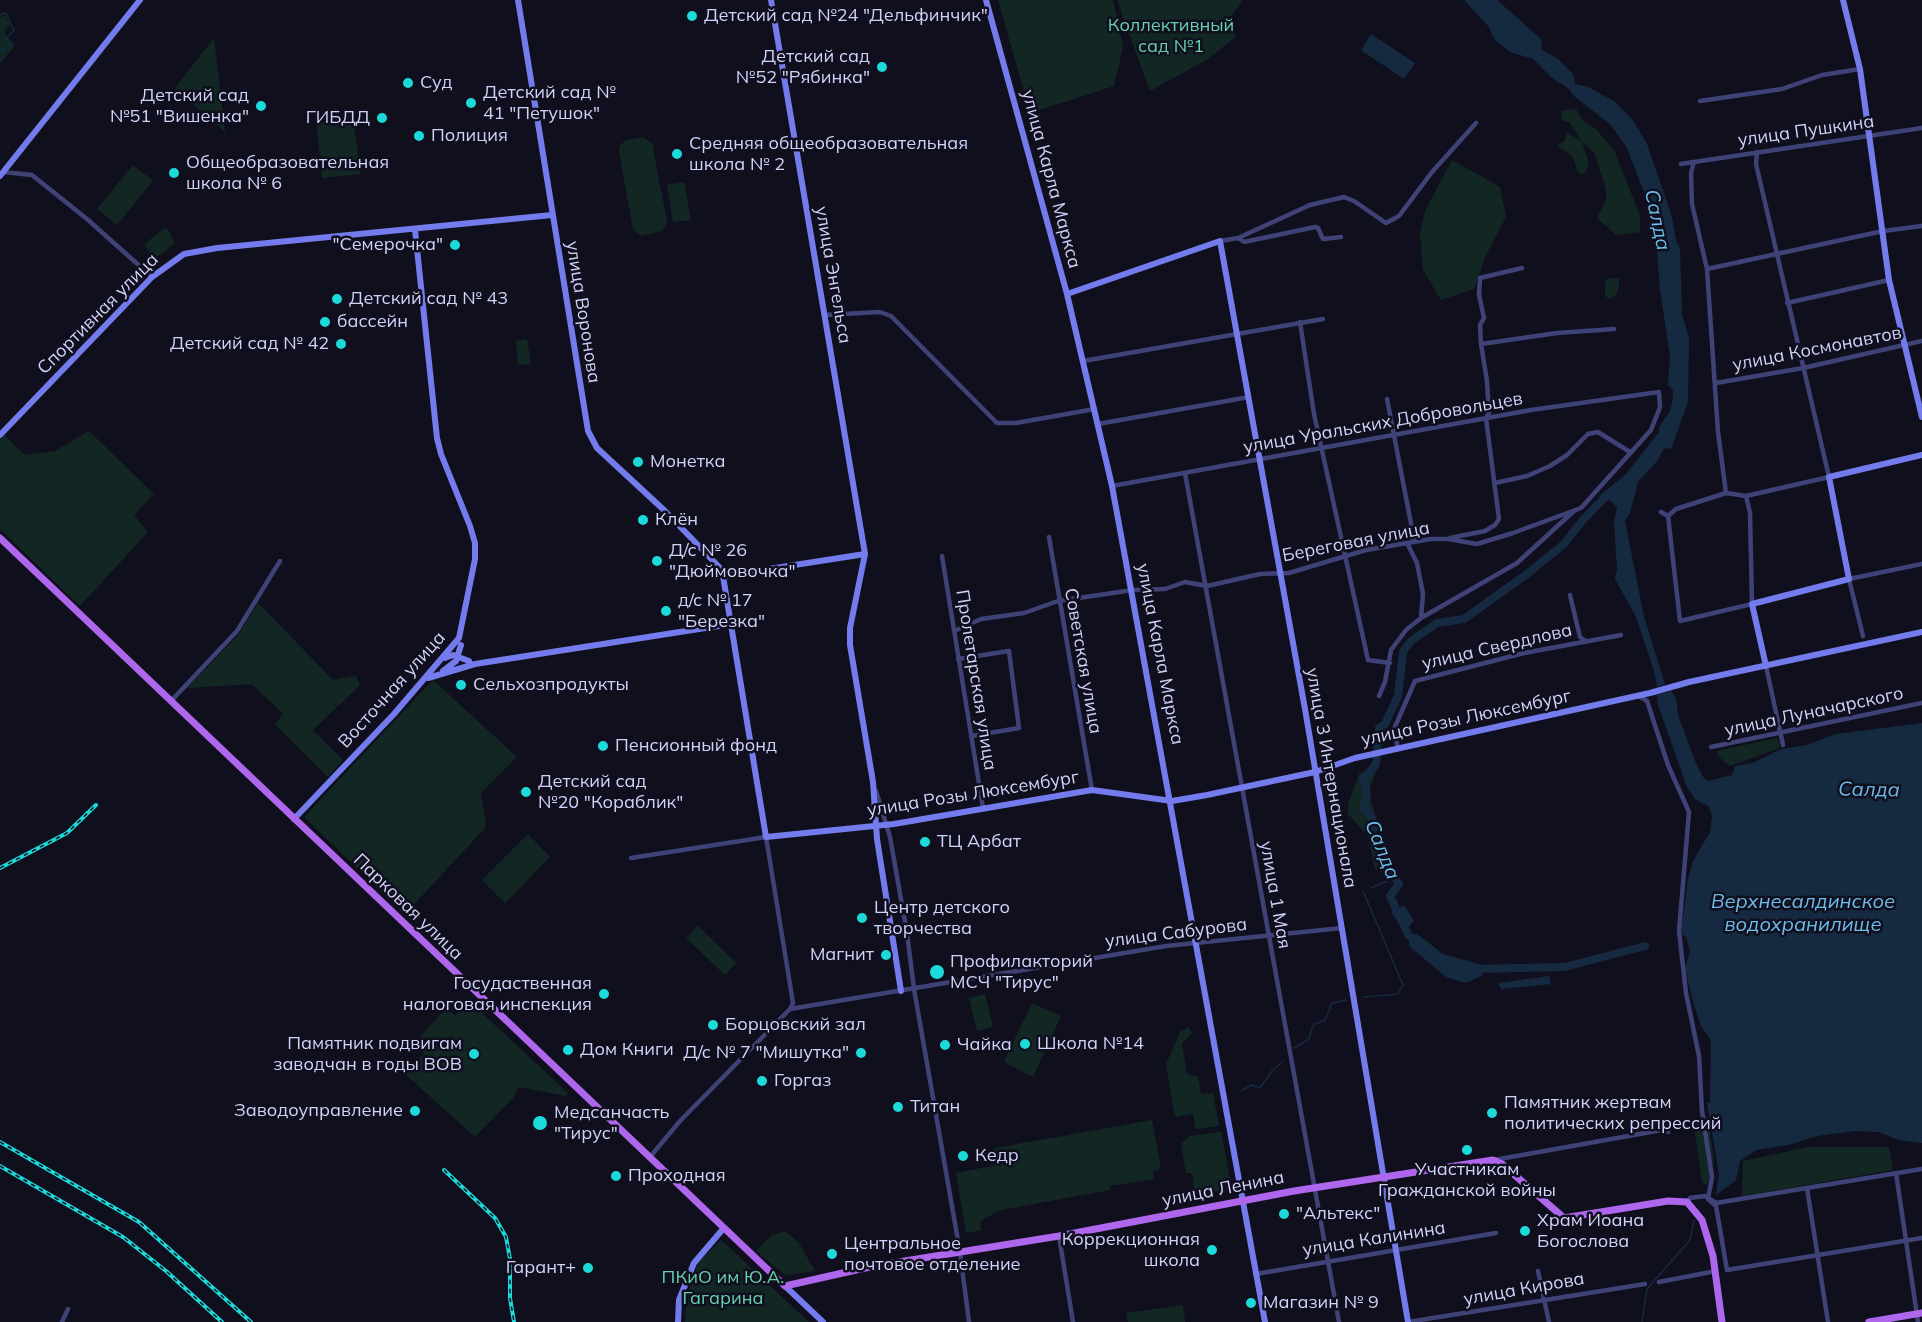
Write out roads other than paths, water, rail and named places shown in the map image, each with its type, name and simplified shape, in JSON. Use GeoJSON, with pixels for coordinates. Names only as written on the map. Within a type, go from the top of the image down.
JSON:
{"type":"FeatureCollection","features":[{"type":"Feature","properties":{"kind":"main road","name":"Парковая улица"},"geometry":{"type":"LineString","coordinates":[[0,538],[785,1286]]}},
{"type":"Feature","properties":{"kind":"main road","name":"улица Ленина"},"geometry":{"type":"LineString","coordinates":[[785,1286],[868,1267],[1059,1236],[1313,1187],[1493,1160]]}},
{"type":"Feature","properties":{"kind":"main road"},"geometry":{"type":"LineString","coordinates":[[1493,1160],[1502,1164],[1564,1218],[1668,1201],[1687,1202],[1702,1220],[1716,1271],[1722,1322]]}},
{"type":"Feature","properties":{"kind":"main road"},"geometry":{"type":"LineString","coordinates":[[1869,1322],[1919,1316]]}},
{"type":"Feature","properties":{"kind":"street"},"geometry":{"type":"LineString","coordinates":[[2,174],[140,0]]}},
{"type":"Feature","properties":{"kind":"street","name":"улица Воронова"},"geometry":{"type":"LineString","coordinates":[[518,0],[590,439],[719,564],[724,576],[766,837]]}},
{"type":"Feature","properties":{"kind":"street","name":"улица Энгельса"},"geometry":{"type":"LineString","coordinates":[[771,0],[865,554],[850,628],[850,645],[873,782],[876,826],[901,991]]}},
{"type":"Feature","properties":{"kind":"street","name":"улица Карла Маркса"},"geometry":{"type":"LineString","coordinates":[[986,0],[1067,294],[1112,486],[1172,801],[1195,943],[1265,1322]]}},
{"type":"Feature","properties":{"kind":"street"},"geometry":{"type":"LineString","coordinates":[[1843,0],[1860,69],[1889,280],[1922,417]]}},
{"type":"Feature","properties":{"kind":"street"},"geometry":{"type":"LineString","coordinates":[[1700,101],[1782,89],[1822,75],[1860,69]]}},
{"type":"Feature","properties":{"kind":"street"},"geometry":{"type":"LineString","coordinates":[[1067,294],[1220,241],[1238,238],[1310,205],[1344,197],[1354,201],[1386,223],[1399,216],[1432,172],[1476,123]]}},
{"type":"Feature","properties":{"kind":"street","name":"улица Пушкина"},"geometry":{"type":"LineString","coordinates":[[1681,164],[1922,128]]}},
{"type":"Feature","properties":{"kind":"street"},"geometry":{"type":"LineString","coordinates":[[1757,152],[1756,164],[1778,252],[1787,303],[1829,477],[1863,636]]}},
{"type":"Feature","properties":{"kind":"street"},"geometry":{"type":"LineString","coordinates":[[1694,162],[1691,173],[1692,204],[1707,268],[1718,432],[1726,493]]}},
{"type":"Feature","properties":{"kind":"street"},"geometry":{"type":"LineString","coordinates":[[2,174],[32,175],[87,219],[152,277]]}},
{"type":"Feature","properties":{"kind":"street","name":"Спортивная улица"},"geometry":{"type":"LineString","coordinates":[[0,435],[152,277],[172,260],[200,250],[552,215]]}},
{"type":"Feature","properties":{"kind":"street"},"geometry":{"type":"LineString","coordinates":[[1707,268],[1883,231],[1922,226]]}},
{"type":"Feature","properties":{"kind":"street"},"geometry":{"type":"LineString","coordinates":[[1238,238],[1244,242],[1315,227],[1318,228],[1323,239],[1341,237]]}},
{"type":"Feature","properties":{"kind":"street","name":"Восточная улица"},"geometry":{"type":"LineString","coordinates":[[294,819],[460,641],[475,559],[475,543],[437,438],[415,230]]}},
{"type":"Feature","properties":{"kind":"street","name":"улица 3 Интернационала"},"geometry":{"type":"LineString","coordinates":[[1220,241],[1315,772],[1408,1322]]}},
{"type":"Feature","properties":{"kind":"street"},"geometry":{"type":"LineString","coordinates":[[1522,268],[1480,278],[1479,295],[1484,318],[1480,325],[1480,344],[1487,381],[1489,413],[1486,418],[1495,483],[1527,476],[1550,466],[1568,455],[1588,434],[1598,432],[1630,452]]}},
{"type":"Feature","properties":{"kind":"street"},"geometry":{"type":"LineString","coordinates":[[1787,303],[1889,280]]}},
{"type":"Feature","properties":{"kind":"street"},"geometry":{"type":"LineString","coordinates":[[825,315],[880,312],[891,316],[997,423],[1005,425],[1095,409]]}},
{"type":"Feature","properties":{"kind":"street"},"geometry":{"type":"LineString","coordinates":[[1083,361],[1323,319]]}},
{"type":"Feature","properties":{"kind":"street"},"geometry":{"type":"LineString","coordinates":[[1300,322],[1343,557],[1368,660],[1390,663]]}},
{"type":"Feature","properties":{"kind":"street"},"geometry":{"type":"LineString","coordinates":[[1480,344],[1557,333],[1614,330]]}},
{"type":"Feature","properties":{"kind":"street","name":"улица Космонавтов"},"geometry":{"type":"LineString","coordinates":[[1716,383],[1803,368],[1922,341]]}},
{"type":"Feature","properties":{"kind":"street","name":"улица Уральских Добровольцев"},"geometry":{"type":"LineString","coordinates":[[1112,486],[1322,446],[1659,392]]}},
{"type":"Feature","properties":{"kind":"street","name":"Береговая улица"},"geometry":{"type":"LineString","coordinates":[[954,631],[981,619],[1024,613],[1058,601],[1133,590],[1165,589],[1185,582],[1207,586],[1280,572],[1289,573],[1366,550],[1408,545],[1431,539],[1448,539],[1477,544],[1576,509],[1590,499],[1657,419],[1659,392]]}},
{"type":"Feature","properties":{"kind":"street"},"geometry":{"type":"LineString","coordinates":[[1098,424],[1249,397]]}},
{"type":"Feature","properties":{"kind":"street"},"geometry":{"type":"LineString","coordinates":[[1387,399],[1414,538],[1408,545],[1417,563],[1423,594],[1421,618]]}},
{"type":"Feature","properties":{"kind":"street"},"geometry":{"type":"LineString","coordinates":[[1668,516],[1676,509],[1726,493],[1746,496],[1922,455]]}},
{"type":"Feature","properties":{"kind":"street","name":"улица 1 Мая"},"geometry":{"type":"LineString","coordinates":[[1185,473],[1339,1322]]}},
{"type":"Feature","properties":{"kind":"street","name":"Береговая улица"},"geometry":{"type":"LineString","coordinates":[[1448,539],[1485,531],[1495,525],[1498,519],[1495,483]]}},
{"type":"Feature","properties":{"kind":"street"},"geometry":{"type":"LineString","coordinates":[[1746,496],[1750,513],[1752,604],[1783,745]]}},
{"type":"Feature","properties":{"kind":"street"},"geometry":{"type":"LineString","coordinates":[[1379,696],[1390,663],[1391,650],[1406,630],[1421,618],[1518,563],[1576,509]]}},
{"type":"Feature","properties":{"kind":"street"},"geometry":{"type":"LineString","coordinates":[[1661,512],[1668,516]]}},
{"type":"Feature","properties":{"kind":"street"},"geometry":{"type":"LineString","coordinates":[[1668,516],[1680,621],[1849,579],[1922,564]]}},
{"type":"Feature","properties":{"kind":"street","name":"Советская улица"},"geometry":{"type":"LineString","coordinates":[[1049,537],[1058,601],[1092,790]]}},
{"type":"Feature","properties":{"kind":"street"},"geometry":{"type":"LineString","coordinates":[[724,576],[865,554]]}},
{"type":"Feature","properties":{"kind":"street","name":"Пролетарская улица"},"geometry":{"type":"LineString","coordinates":[[942,556],[983,808]]}},
{"type":"Feature","properties":{"kind":"street"},"geometry":{"type":"LineString","coordinates":[[171,701],[237,631],[280,561]]}},
{"type":"Feature","properties":{"kind":"street"},"geometry":{"type":"LineString","coordinates":[[1570,595],[1580,637],[1586,641]]}},
{"type":"Feature","properties":{"kind":"street"},"geometry":{"type":"LineString","coordinates":[[437,674],[470,664],[731,624]]}},
{"type":"Feature","properties":{"kind":"street","name":"улица Розы Люксембург"},"geometry":{"type":"LineString","coordinates":[[766,837],[887,825],[1092,790],[1172,801],[1315,772],[1355,758],[1922,632]]}},
{"type":"Feature","properties":{"kind":"street","name":"улица Свердлова"},"geometry":{"type":"LineString","coordinates":[[1398,749],[1394,729],[1415,681],[1524,653],[1622,635]]}},
{"type":"Feature","properties":{"kind":"street"},"geometry":{"type":"LineString","coordinates":[[423,682],[453,664],[458,656],[460,641]]}},
{"type":"Feature","properties":{"kind":"street"},"geometry":{"type":"LineString","coordinates":[[460,641],[470,664]]}},
{"type":"Feature","properties":{"kind":"street"},"geometry":{"type":"LineString","coordinates":[[958,659],[1009,651],[1019,728],[971,735]]}},
{"type":"Feature","properties":{"kind":"street"},"geometry":{"type":"LineString","coordinates":[[449,653],[470,664]]}},
{"type":"Feature","properties":{"kind":"street"},"geometry":{"type":"LineString","coordinates":[[449,653],[453,664]]}},
{"type":"Feature","properties":{"kind":"street"},"geometry":{"type":"LineString","coordinates":[[453,664],[470,664]]}},
{"type":"Feature","properties":{"kind":"street"},"geometry":{"type":"LineString","coordinates":[[1639,696],[1647,701],[1668,765],[1689,812],[1679,931],[1686,993],[1699,1056],[1702,1111],[1712,1177],[1708,1199]]}},
{"type":"Feature","properties":{"kind":"street","name":"улица Луначарского"},"geometry":{"type":"LineString","coordinates":[[1711,747],[1922,704]]}},
{"type":"Feature","properties":{"kind":"street","name":"улица Энгельса"},"geometry":{"type":"LineString","coordinates":[[873,782],[887,825],[907,933],[914,989],[960,1252],[969,1322]]}},
{"type":"Feature","properties":{"kind":"street"},"geometry":{"type":"LineString","coordinates":[[631,858],[766,837],[793,1003],[790,1009],[686,1115],[649,1158]]}},
{"type":"Feature","properties":{"kind":"street","name":"улица Сабурова"},"geometry":{"type":"LineString","coordinates":[[790,1009],[1195,943],[1342,928]]}},
{"type":"Feature","properties":{"kind":"street","name":"улица Ленина"},"geometry":{"type":"LineString","coordinates":[[1493,1160],[1662,1130],[1668,1132]]}},
{"type":"Feature","properties":{"kind":"street"},"geometry":{"type":"LineString","coordinates":[[1687,1202],[1690,1198],[1705,1196],[1716,1203],[1922,1169]]}},
{"type":"Feature","properties":{"kind":"street"},"geometry":{"type":"LineString","coordinates":[[1896,1173],[1919,1316]]}},
{"type":"Feature","properties":{"kind":"street"},"geometry":{"type":"LineString","coordinates":[[1807,1188],[1828,1322]]}},
{"type":"Feature","properties":{"kind":"street"},"geometry":{"type":"LineString","coordinates":[[1708,1199],[1716,1206],[1727,1270],[1922,1238]]}},
{"type":"Feature","properties":{"kind":"street"},"geometry":{"type":"LineString","coordinates":[[678,1322],[679,1300],[684,1282],[694,1263],[723,1229]]}},
{"type":"Feature","properties":{"kind":"street","name":"улица Калинина"},"geometry":{"type":"LineString","coordinates":[[1256,1274],[1496,1233]]}},
{"type":"Feature","properties":{"kind":"street"},"geometry":{"type":"LineString","coordinates":[[1059,1236],[1073,1322]]}},
{"type":"Feature","properties":{"kind":"street"},"geometry":{"type":"LineString","coordinates":[[1538,1271],[1549,1322]]}},
{"type":"Feature","properties":{"kind":"street"},"geometry":{"type":"LineString","coordinates":[[1659,1282],[1716,1271]]}},
{"type":"Feature","properties":{"kind":"street","name":"улица Кирова"},"geometry":{"type":"LineString","coordinates":[[1408,1322],[1545,1298],[1645,1284]]}},
{"type":"Feature","properties":{"kind":"street","name":"Парковая улица"},"geometry":{"type":"LineString","coordinates":[[785,1286],[823,1322]]}},
{"type":"Feature","properties":{"kind":"street"},"geometry":{"type":"LineString","coordinates":[[62,1322],[68,1309]]}},
{"type":"Feature","properties":{"kind":"water"},"geometry":{"type":"Polygon","coordinates":[[[1464,0],[1497,0],[1541,39],[1542,50],[1558,59],[1573,74],[1575,84],[1588,87],[1614,101],[1633,120],[1647,144],[1672,217],[1680,249],[1682,315],[1689,337],[1688,402],[1671,449],[1664,448],[1658,460],[1638,482],[1630,513],[1625,521],[1644,617],[1665,684],[1657,687],[1636,617],[1615,579],[1617,569],[1614,522],[1617,507],[1609,500],[1603,502],[1599,496],[1626,474],[1659,432],[1659,427],[1670,411],[1673,399],[1673,390],[1668,385],[1670,357],[1656,241],[1644,192],[1627,148],[1611,125],[1574,96],[1568,88],[1552,78],[1533,59],[1510,52],[1494,39],[1489,27],[1464,0]]]}},
{"type":"Feature","properties":{"kind":"water"},"geometry":{"type":"Polygon","coordinates":[[[1371,34],[1415,63],[1404,79],[1361,50],[1371,34]]]}},
{"type":"Feature","properties":{"kind":"water","name":"Верхнесалдинское водохранилище"},"geometry":{"type":"Polygon","coordinates":[[[1671,691],[1676,698],[1678,715],[1695,761],[1703,777],[1708,781],[1732,775],[1735,766],[1753,763],[1781,749],[1807,745],[1836,734],[1922,723],[1922,1143],[1898,1140],[1879,1132],[1855,1131],[1817,1136],[1789,1145],[1756,1150],[1740,1161],[1736,1180],[1716,1195],[1719,1174],[1707,1103],[1710,1102],[1711,1040],[1701,1026],[1692,998],[1685,968],[1690,951],[1686,937],[1681,933],[1688,879],[1693,861],[1710,832],[1712,816],[1708,806],[1695,799],[1687,787],[1658,705],[1657,695],[1671,691]]]}},
{"type":"Feature","properties":{"kind":"water"},"geometry":{"type":"Polygon","coordinates":[[[1404,905],[1414,921],[1404,931],[1391,912],[1404,905]]]}},
{"type":"Feature","properties":{"kind":"water"},"geometry":{"type":"Polygon","coordinates":[[[1417,934],[1443,954],[1479,964],[1483,975],[1466,983],[1446,977],[1409,946],[1409,936],[1417,934]]]}},
{"type":"Feature","properties":{"kind":"water"},"geometry":{"type":"Polygon","coordinates":[[[1549,976],[1551,984],[1501,989],[1498,983],[1549,976]]]}},
{"type":"Feature","properties":{"kind":"waterway"},"geometry":{"type":"LineString","coordinates":[[0,15],[6,13],[14,31],[6,38],[10,45],[2,51],[0,49]]}},
{"type":"Feature","properties":{"kind":"waterway","name":"Салда"},"geometry":{"type":"LineString","coordinates":[[1418,942],[1409,936],[1390,896],[1399,884],[1377,847],[1369,812],[1363,809],[1367,793],[1363,780],[1376,764],[1379,728],[1385,724],[1398,696],[1403,652],[1411,641],[1437,623],[1464,619],[1527,574],[1564,544],[1609,493]]}},
{"type":"Feature","properties":{"kind":"waterway"},"geometry":{"type":"LineString","coordinates":[[1371,888],[1394,878]]}},
{"type":"Feature","properties":{"kind":"waterway"},"geometry":{"type":"LineString","coordinates":[[1363,891],[1403,985],[1398,994],[1364,997]]}},
{"type":"Feature","properties":{"kind":"waterway","name":"Салда"},"geometry":{"type":"LineString","coordinates":[[1473,969],[1565,967],[1645,946]]}},
{"type":"Feature","properties":{"kind":"waterway"},"geometry":{"type":"LineString","coordinates":[[1294,1048],[1309,1039],[1313,1025],[1325,1020],[1332,1003],[1346,1000]]}},
{"type":"Feature","properties":{"kind":"waterway"},"geometry":{"type":"LineString","coordinates":[[1241,1091],[1252,1085],[1260,1088],[1272,1071],[1283,1061]]}},
{"type":"Feature","properties":{"kind":"waterway"},"geometry":{"type":"LineString","coordinates":[[1642,1322],[1647,1289],[1690,1240],[1694,1220]]}},
{"type":"Feature","properties":{"kind":"railway"},"geometry":{"type":"LineString","coordinates":[[0,868],[67,833],[96,805]]}},
{"type":"Feature","properties":{"kind":"railway"},"geometry":{"type":"LineString","coordinates":[[0,1142],[139,1222],[251,1322]]}},
{"type":"Feature","properties":{"kind":"railway"},"geometry":{"type":"LineString","coordinates":[[0,1166],[123,1237],[166,1271],[222,1322]]}},
{"type":"Feature","properties":{"kind":"railway"},"geometry":{"type":"LineString","coordinates":[[444,1170],[495,1218],[506,1237],[510,1259],[510,1298],[514,1322]]}},
{"type":"Feature","properties":{"kind":"place","name":"Детский сад №24 \"Дельфинчик\""},"geometry":{"type":"Point","coordinates":[692,16]}},
{"type":"Feature","properties":{"kind":"place","name":"Детский сад №52 \"Рябинка\""},"geometry":{"type":"Point","coordinates":[882,67]}},
{"type":"Feature","properties":{"kind":"place","name":"Суд"},"geometry":{"type":"Point","coordinates":[408,83]}},
{"type":"Feature","properties":{"kind":"place","name":"Детский сад № 41 \"Петушок\""},"geometry":{"type":"Point","coordinates":[471,103]}},
{"type":"Feature","properties":{"kind":"place","name":"Детский сад №51 \"Вишенка\""},"geometry":{"type":"Point","coordinates":[261,106]}},
{"type":"Feature","properties":{"kind":"place","name":"ГИБДД"},"geometry":{"type":"Point","coordinates":[382,118]}},
{"type":"Feature","properties":{"kind":"place","name":"Полиция"},"geometry":{"type":"Point","coordinates":[419,136]}},
{"type":"Feature","properties":{"kind":"place","name":"Средняя общеобразовательная школа № 2"},"geometry":{"type":"Point","coordinates":[677,154]}},
{"type":"Feature","properties":{"kind":"place","name":"Общеобразовательная школа № 6"},"geometry":{"type":"Point","coordinates":[174,173]}},
{"type":"Feature","properties":{"kind":"place","name":"\"Семерочка\""},"geometry":{"type":"Point","coordinates":[455,245]}},
{"type":"Feature","properties":{"kind":"place","name":"Детский сад № 43"},"geometry":{"type":"Point","coordinates":[337,299]}},
{"type":"Feature","properties":{"kind":"place","name":"бассейн"},"geometry":{"type":"Point","coordinates":[325,322]}},
{"type":"Feature","properties":{"kind":"place","name":"Детский сад № 42"},"geometry":{"type":"Point","coordinates":[341,344]}},
{"type":"Feature","properties":{"kind":"place","name":"Монетка"},"geometry":{"type":"Point","coordinates":[638,462]}},
{"type":"Feature","properties":{"kind":"place","name":"Клён"},"geometry":{"type":"Point","coordinates":[643,520]}},
{"type":"Feature","properties":{"kind":"place","name":"Д/с № 26 \"Дюймовочка\""},"geometry":{"type":"Point","coordinates":[657,561]}},
{"type":"Feature","properties":{"kind":"place","name":"д/с № 17 \"Березка\""},"geometry":{"type":"Point","coordinates":[666,611]}},
{"type":"Feature","properties":{"kind":"place","name":"Сельхозпродукты"},"geometry":{"type":"Point","coordinates":[461,685]}},
{"type":"Feature","properties":{"kind":"place","name":"Пенсионный фонд"},"geometry":{"type":"Point","coordinates":[603,746]}},
{"type":"Feature","properties":{"kind":"place","name":"Детский сад №20 \"Кораблик\""},"geometry":{"type":"Point","coordinates":[526,792]}},
{"type":"Feature","properties":{"kind":"place","name":"ТЦ Арбат"},"geometry":{"type":"Point","coordinates":[925,842]}},
{"type":"Feature","properties":{"kind":"place","name":"Центр детского творчества"},"geometry":{"type":"Point","coordinates":[862,918]}},
{"type":"Feature","properties":{"kind":"place","name":"Магнит"},"geometry":{"type":"Point","coordinates":[886,955]}},
{"type":"Feature","properties":{"kind":"place","name":"Профилакторий МСЧ \"Тирус\""},"geometry":{"type":"Point","coordinates":[937,972]}},
{"type":"Feature","properties":{"kind":"place","name":"Госудаственная налоговая инспекция"},"geometry":{"type":"Point","coordinates":[604,994]}},
{"type":"Feature","properties":{"kind":"place","name":"Борцовский зал"},"geometry":{"type":"Point","coordinates":[713,1025]}},
{"type":"Feature","properties":{"kind":"place","name":"Школа №14"},"geometry":{"type":"Point","coordinates":[1025,1044]}},
{"type":"Feature","properties":{"kind":"place","name":"Чайка"},"geometry":{"type":"Point","coordinates":[945,1045]}},
{"type":"Feature","properties":{"kind":"place","name":"Дом Книги"},"geometry":{"type":"Point","coordinates":[568,1050]}},
{"type":"Feature","properties":{"kind":"place","name":"Д/с № 7 \"Мишутка\""},"geometry":{"type":"Point","coordinates":[861,1053]}},
{"type":"Feature","properties":{"kind":"place","name":"Памятник подвигам заводчан в годы ВОВ"},"geometry":{"type":"Point","coordinates":[474,1054]}},
{"type":"Feature","properties":{"kind":"place","name":"Горгаз"},"geometry":{"type":"Point","coordinates":[762,1081]}},
{"type":"Feature","properties":{"kind":"place","name":"Титан"},"geometry":{"type":"Point","coordinates":[898,1107]}},
{"type":"Feature","properties":{"kind":"place","name":"Заводоуправление"},"geometry":{"type":"Point","coordinates":[415,1111]}},
{"type":"Feature","properties":{"kind":"place","name":"Памятник жертвам политических репрессий"},"geometry":{"type":"Point","coordinates":[1492,1113]}},
{"type":"Feature","properties":{"kind":"place","name":"Медсанчасть \"Тирус\""},"geometry":{"type":"Point","coordinates":[540,1123]}},
{"type":"Feature","properties":{"kind":"place","name":"Участникам Гражданской войны"},"geometry":{"type":"Point","coordinates":[1467,1150]}},
{"type":"Feature","properties":{"kind":"place","name":"Кедр"},"geometry":{"type":"Point","coordinates":[963,1156]}},
{"type":"Feature","properties":{"kind":"place","name":"Проходная"},"geometry":{"type":"Point","coordinates":[616,1176]}},
{"type":"Feature","properties":{"kind":"place","name":"\"Альтекс\""},"geometry":{"type":"Point","coordinates":[1284,1214]}},
{"type":"Feature","properties":{"kind":"place","name":"Храм Иоана Богослова"},"geometry":{"type":"Point","coordinates":[1525,1231]}},
{"type":"Feature","properties":{"kind":"place","name":"Коррекционная школа"},"geometry":{"type":"Point","coordinates":[1212,1250]}},
{"type":"Feature","properties":{"kind":"place","name":"Центральное почтовое отделение"},"geometry":{"type":"Point","coordinates":[832,1254]}},
{"type":"Feature","properties":{"kind":"place","name":"Гарант+"},"geometry":{"type":"Point","coordinates":[588,1268]}},
{"type":"Feature","properties":{"kind":"place","name":"Магазин № 9"},"geometry":{"type":"Point","coordinates":[1251,1303]}},
{"type":"Feature","properties":{"kind":"park label","name":"Коллективный сад №1"},"geometry":{"type":"Point","coordinates":[1171,36]}},
{"type":"Feature","properties":{"kind":"park label","name":"ПКиО им Ю.А. Гагарина"},"geometry":{"type":"Point","coordinates":[723,1288]}}]}
